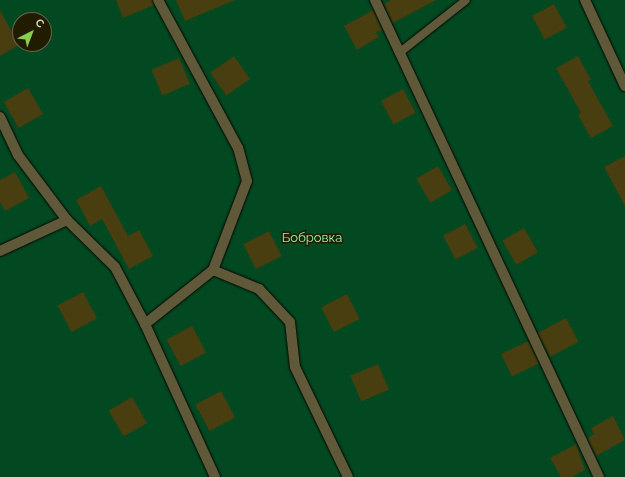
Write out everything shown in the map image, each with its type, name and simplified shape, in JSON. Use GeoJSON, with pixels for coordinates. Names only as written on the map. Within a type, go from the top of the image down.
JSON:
{"type":"FeatureCollection","features":[{"type":"Feature","properties":{"kind":"street"},"geometry":{"type":"LineString","coordinates":[[145,324],[213,270],[247,181],[238,148],[158,0]]}},
{"type":"Feature","properties":{"kind":"street"},"geometry":{"type":"LineString","coordinates":[[375,0],[398,53],[599,477]]}},
{"type":"Feature","properties":{"kind":"street"},"geometry":{"type":"LineString","coordinates":[[585,0],[625,86]]}},
{"type":"Feature","properties":{"kind":"street"},"geometry":{"type":"LineString","coordinates":[[0,117],[18,155],[67,220],[115,267],[145,324],[215,477]]}},
{"type":"Feature","properties":{"kind":"street"},"geometry":{"type":"LineString","coordinates":[[0,251],[67,220]]}},
{"type":"Feature","properties":{"kind":"street"},"geometry":{"type":"LineString","coordinates":[[213,270],[259,290],[290,322],[295,367],[348,477]]}},
{"type":"Feature","properties":{"kind":"lane"},"geometry":{"type":"LineString","coordinates":[[398,53],[466,0]]}},
{"type":"Feature","properties":{"kind":"green space","name":"Бобровка"},"geometry":{"type":"Polygon","coordinates":[[[0,0],[625,0],[625,477],[0,477],[0,0]]]}},
{"type":"Feature","properties":{"kind":"building"},"geometry":{"type":"Polygon","coordinates":[[[116,0],[152,0],[154,5],[123,18],[116,0]]]}},
{"type":"Feature","properties":{"kind":"building"},"geometry":{"type":"Polygon","coordinates":[[[176,0],[235,0],[185,21],[176,0]]]}},
{"type":"Feature","properties":{"kind":"building"},"geometry":{"type":"Polygon","coordinates":[[[391,0],[436,0],[393,23],[384,4],[391,0]]]}},
{"type":"Feature","properties":{"kind":"building"},"geometry":{"type":"Polygon","coordinates":[[[554,4],[567,28],[545,40],[532,16],[554,4]]]}},
{"type":"Feature","properties":{"kind":"building"},"geometry":{"type":"Polygon","coordinates":[[[0,10],[12,32],[12,49],[0,56],[0,10]]]}},
{"type":"Feature","properties":{"kind":"building"},"geometry":{"type":"Polygon","coordinates":[[[373,10],[382,30],[376,32],[379,37],[357,50],[344,26],[373,10]]]}},
{"type":"Feature","properties":{"kind":"building"},"geometry":{"type":"Polygon","coordinates":[[[234,56],[250,79],[226,96],[210,73],[234,56]]]}},
{"type":"Feature","properties":{"kind":"building"},"geometry":{"type":"Polygon","coordinates":[[[578,56],[591,80],[588,81],[613,126],[591,138],[578,115],[581,113],[556,68],[578,56]]]}},
{"type":"Feature","properties":{"kind":"building"},"geometry":{"type":"Polygon","coordinates":[[[179,58],[190,84],[162,95],[151,70],[179,58]]]}},
{"type":"Feature","properties":{"kind":"building"},"geometry":{"type":"Polygon","coordinates":[[[28,88],[43,114],[19,128],[4,102],[28,88]]]}},
{"type":"Feature","properties":{"kind":"building"},"geometry":{"type":"Polygon","coordinates":[[[403,89],[416,113],[394,125],[381,101],[403,89]]]}},
{"type":"Feature","properties":{"kind":"building"},"geometry":{"type":"Polygon","coordinates":[[[625,156],[625,206],[604,167],[625,156]]]}},
{"type":"Feature","properties":{"kind":"building"},"geometry":{"type":"Polygon","coordinates":[[[438,166],[452,190],[430,203],[416,178],[438,166]]]}},
{"type":"Feature","properties":{"kind":"building"},"geometry":{"type":"Polygon","coordinates":[[[15,172],[29,198],[5,211],[0,202],[0,180],[15,172]]]}},
{"type":"Feature","properties":{"kind":"building"},"geometry":{"type":"Polygon","coordinates":[[[101,186],[128,236],[139,230],[153,256],[129,269],[102,219],[90,226],[76,200],[101,186]]]}},
{"type":"Feature","properties":{"kind":"building"},"geometry":{"type":"Polygon","coordinates":[[[465,224],[478,248],[456,260],[443,236],[465,224]]]}},
{"type":"Feature","properties":{"kind":"building"},"geometry":{"type":"Polygon","coordinates":[[[524,228],[538,252],[516,265],[502,240],[524,228]]]}},
{"type":"Feature","properties":{"kind":"building"},"geometry":{"type":"Polygon","coordinates":[[[269,231],[282,256],[256,269],[243,244],[269,231]]]}},
{"type":"Feature","properties":{"kind":"building"},"geometry":{"type":"Polygon","coordinates":[[[83,292],[97,318],[71,332],[57,306],[83,292]]]}},
{"type":"Feature","properties":{"kind":"building"},"geometry":{"type":"Polygon","coordinates":[[[347,294],[360,319],[334,332],[321,307],[347,294]]]}},
{"type":"Feature","properties":{"kind":"building"},"geometry":{"type":"Polygon","coordinates":[[[566,318],[579,342],[550,357],[538,333],[566,318]]]}},
{"type":"Feature","properties":{"kind":"building"},"geometry":{"type":"Polygon","coordinates":[[[192,326],[206,352],[180,366],[166,340],[192,326]]]}},
{"type":"Feature","properties":{"kind":"building"},"geometry":{"type":"Polygon","coordinates":[[[528,341],[539,363],[512,377],[501,354],[528,341]]]}},
{"type":"Feature","properties":{"kind":"building"},"geometry":{"type":"Polygon","coordinates":[[[378,364],[389,390],[361,401],[350,376],[378,364]]]}},
{"type":"Feature","properties":{"kind":"building"},"geometry":{"type":"Polygon","coordinates":[[[221,391],[235,417],[209,431],[195,405],[221,391]]]}},
{"type":"Feature","properties":{"kind":"building"},"geometry":{"type":"Polygon","coordinates":[[[132,397],[147,423],[124,436],[109,410],[132,397]]]}},
{"type":"Feature","properties":{"kind":"building"},"geometry":{"type":"Polygon","coordinates":[[[613,416],[625,440],[596,456],[588,438],[594,434],[591,428],[613,416]]]}},
{"type":"Feature","properties":{"kind":"building"},"geometry":{"type":"Polygon","coordinates":[[[576,444],[585,470],[572,477],[561,477],[550,458],[576,444]]]}}]}
